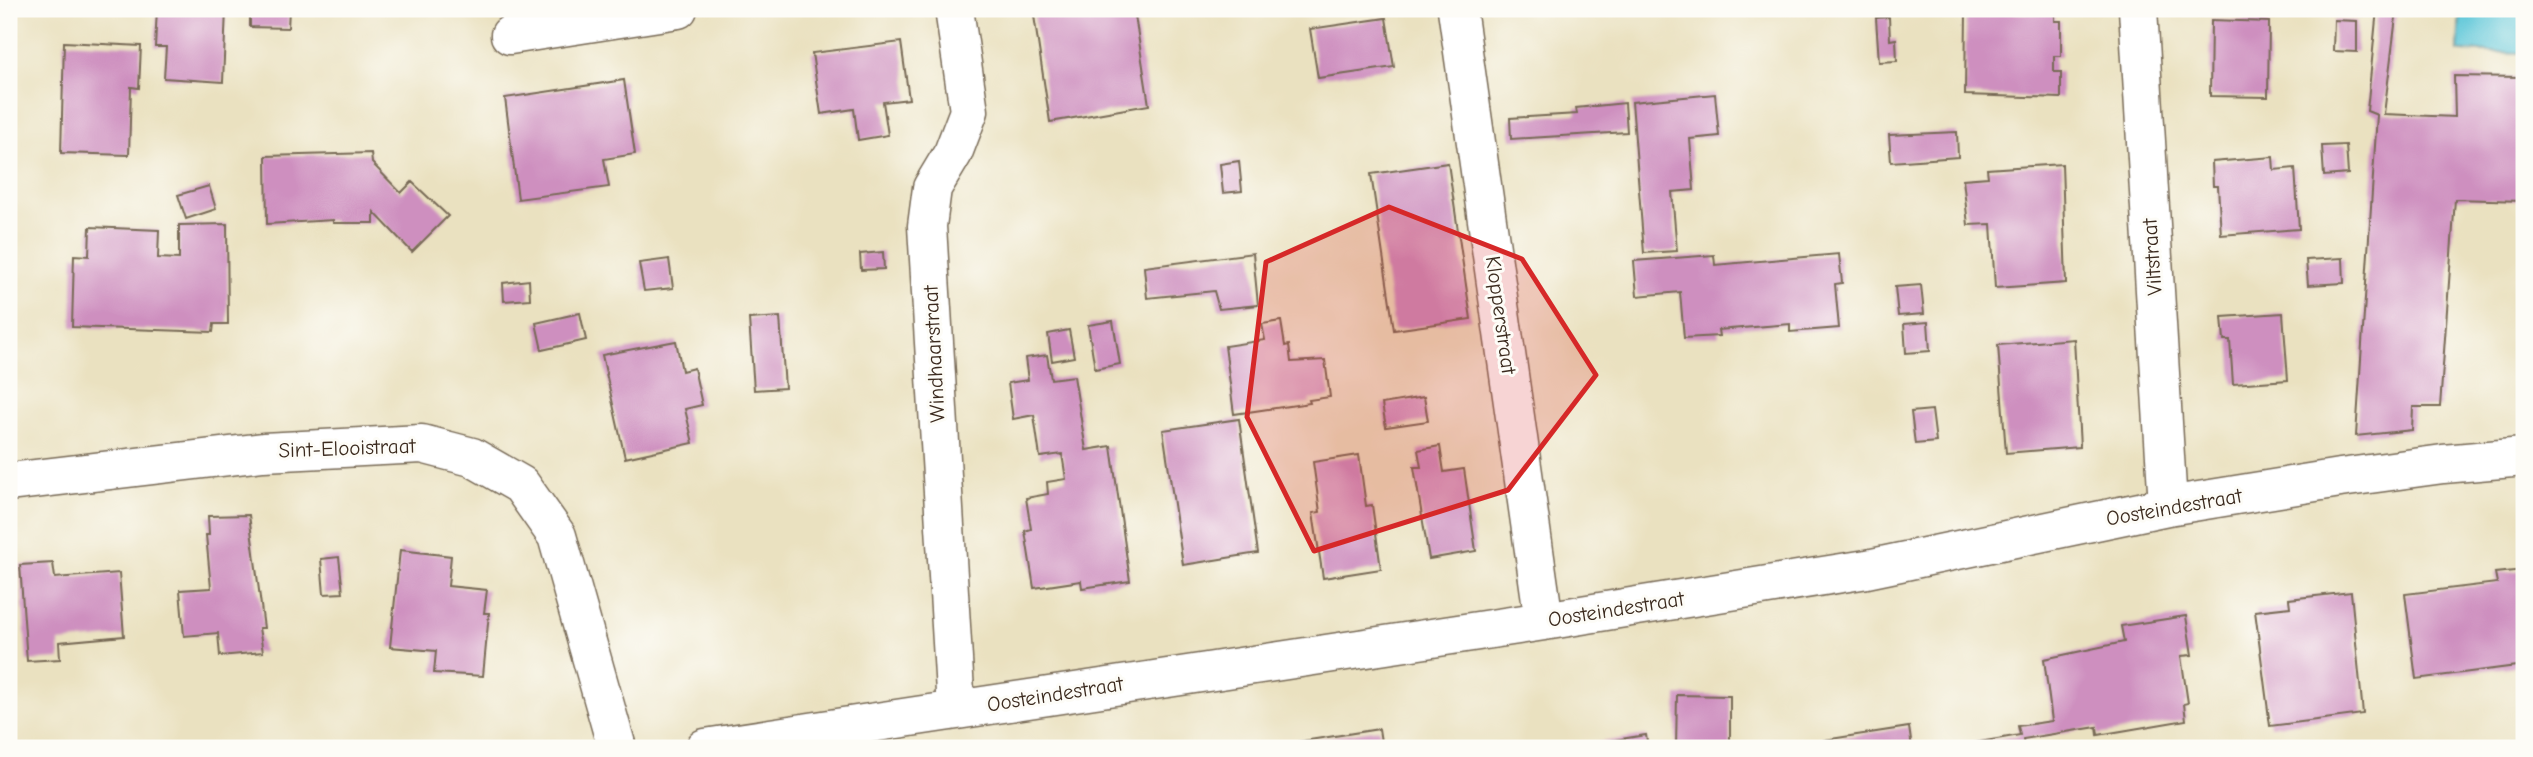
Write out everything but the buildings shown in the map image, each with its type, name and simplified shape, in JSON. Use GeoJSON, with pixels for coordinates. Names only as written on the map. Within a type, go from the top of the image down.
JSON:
{"type":"FeatureCollection","features":[{"type":"Feature","properties":{"kind":"street"},"geometry":{"type":"LineString","coordinates":[[510,35],[678,9]]}},
{"type":"Feature","properties":{"kind":"street","name":"Windhaarstraat"},"geometry":{"type":"LineString","coordinates":[[954,9],[969,111],[953,153],[932,188],[927,226],[956,709]]}},
{"type":"Feature","properties":{"kind":"street","name":"Klopperstraat"},"geometry":{"type":"LineString","coordinates":[[1457,9],[1545,621]]}},
{"type":"Feature","properties":{"kind":"street","name":"Viltstraat"},"geometry":{"type":"LineString","coordinates":[[2138,9],[2168,506]]}},
{"type":"Feature","properties":{"kind":"street","name":"Sint-Elooistraat"},"geometry":{"type":"LineString","coordinates":[[9,482],[263,452],[422,444],[472,457],[521,485],[558,537],[617,748]]}},
{"type":"Feature","properties":{"kind":"street","name":"Oosteindestraat"},"geometry":{"type":"LineString","coordinates":[[705,748],[1545,621],[1867,569],[2168,506],[2430,465],[2524,457]]}},
{"type":"Feature","properties":{"kind":"highlighted area"},"geometry":{"type":"Polygon","coordinates":[[[1389,207],[1522,259],[1596,375],[1508,490],[1314,551],[1247,417],[1266,262],[1389,207]]]}},
{"type":"Feature","properties":{"kind":"water"},"geometry":{"type":"Polygon","coordinates":[[[2460,9],[2524,9],[2524,53],[2458,51],[2460,9]]]}}]}
